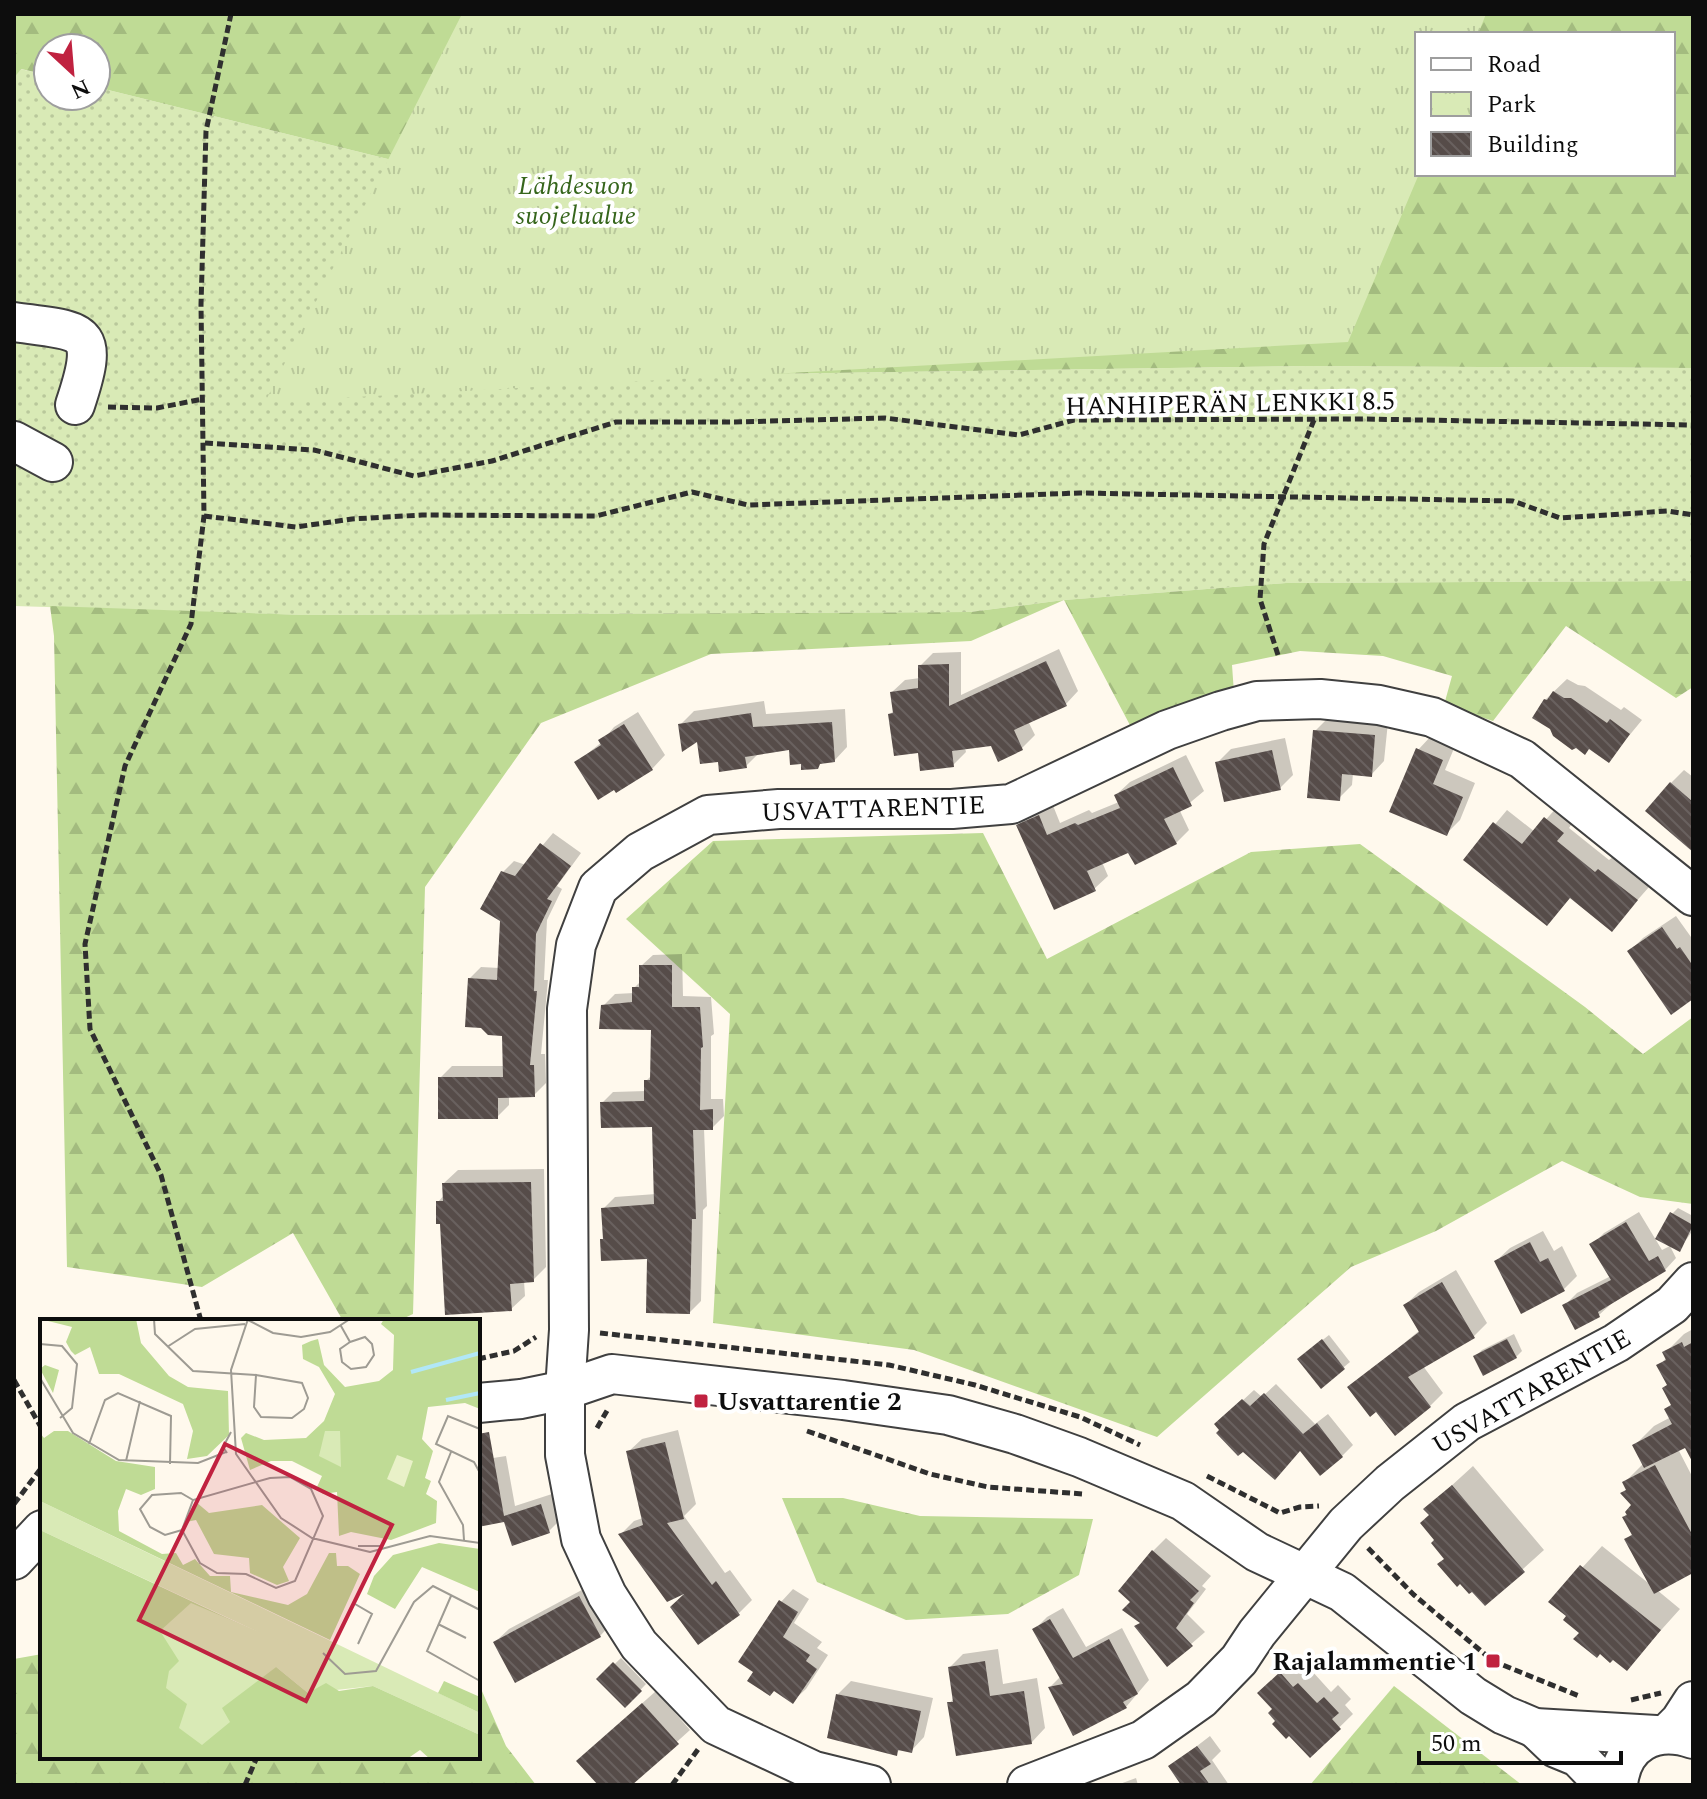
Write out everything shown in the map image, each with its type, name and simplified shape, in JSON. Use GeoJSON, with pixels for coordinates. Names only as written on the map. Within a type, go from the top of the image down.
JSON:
{"type":"FeatureCollection","features":[{"type":"Feature","properties":{"kind":"street"},"geometry":{"type":"LineString","coordinates":[[14,322],[71,330],[83,340],[88,352],[88,368],[75,405]]}},
{"type":"Feature","properties":{"kind":"street"},"geometry":{"type":"LineString","coordinates":[[14,441],[53,462]]}},
{"type":"Feature","properties":{"kind":"street","name":"USVATTARENTIE"},"geometry":{"type":"LineString","coordinates":[[716,1725],[639,1645],[607,1595],[581,1539],[565,1455],[569,1330],[567,1009],[576,945],[598,888],[640,852],[708,815],[779,809],[952,809],[1011,804],[1167,730],[1207,715],[1257,701],[1320,699],[1379,705],[1432,717],[1522,759],[1693,896]]}},
{"type":"Feature","properties":{"kind":"street","name":"USVATTARENTIE"},"geometry":{"type":"LineString","coordinates":[[1027,1785],[1143,1740],[1201,1699],[1239,1660],[1304,1573],[1351,1518],[1428,1451],[1467,1422],[1616,1343],[1672,1305],[1693,1282]]}},
{"type":"Feature","properties":{"kind":"street"},"geometry":{"type":"LineString","coordinates":[[480,1403],[565,1390],[612,1374],[948,1415],[1079,1457],[1183,1501],[1257,1552],[1342,1592],[1473,1696],[1504,1715],[1535,1728],[1672,1736]]}},
{"type":"Feature","properties":{"kind":"street"},"geometry":{"type":"LineString","coordinates":[[14,1560],[40,1532]]}},
{"type":"Feature","properties":{"kind":"street"},"geometry":{"type":"LineString","coordinates":[[14,1583],[40,1573]]}},
{"type":"Feature","properties":{"kind":"street"},"geometry":{"type":"LineString","coordinates":[[1672,1736],[1680,1721],[1683,1695]]}},
{"type":"Feature","properties":{"kind":"street"},"geometry":{"type":"LineString","coordinates":[[716,1725],[814,1771],[871,1785]]}},
{"type":"Feature","properties":{"kind":"street"},"geometry":{"type":"LineString","coordinates":[[1535,1728],[1556,1748],[1578,1757],[1605,1785]]}},
{"type":"Feature","properties":{"kind":"street"},"geometry":{"type":"LineString","coordinates":[[1618,1785],[1628,1754],[1641,1742],[1672,1736]]}},
{"type":"Feature","properties":{"kind":"path"},"geometry":{"type":"LineString","coordinates":[[200,1319],[161,1175],[90,1029],[85,944],[125,766],[191,624],[204,516],[201,305],[206,131],[231,14]]}},
{"type":"Feature","properties":{"kind":"path"},"geometry":{"type":"LineString","coordinates":[[75,405],[157,408],[203,399]]}},
{"type":"Feature","properties":{"kind":"path","name":"HANHIPERÄN LENKKI 8.5"},"geometry":{"type":"LineString","coordinates":[[205,443],[314,450],[414,476],[492,461],[616,422],[885,418],[1019,435],[1074,420],[1693,425]]}},
{"type":"Feature","properties":{"kind":"path"},"geometry":{"type":"LineString","coordinates":[[1278,655],[1260,599],[1264,544],[1314,420]]}},
{"type":"Feature","properties":{"kind":"path"},"geometry":{"type":"LineString","coordinates":[[204,516],[296,527],[352,519],[422,515],[596,516],[692,492],[748,505],[1080,493],[1513,501],[1560,518],[1668,511],[1693,515]]}},
{"type":"Feature","properties":{"kind":"path"},"geometry":{"type":"LineString","coordinates":[[14,1380],[40,1426]]}},
{"type":"Feature","properties":{"kind":"path"},"geometry":{"type":"LineString","coordinates":[[802,1429],[874,1456],[959,1481],[988,1487],[1090,1493]]}},
{"type":"Feature","properties":{"kind":"path"},"geometry":{"type":"LineString","coordinates":[[14,1504],[40,1470]]}},
{"type":"Feature","properties":{"kind":"path"},"geometry":{"type":"LineString","coordinates":[[1619,1701],[1683,1695]]}},
{"type":"Feature","properties":{"kind":"path"},"geometry":{"type":"LineString","coordinates":[[672,1785],[716,1725]]}},
{"type":"Feature","properties":{"kind":"path"},"geometry":{"type":"LineString","coordinates":[[245,1785],[256,1759]]}},
{"type":"Feature","properties":{"kind":"green space","name":"Lähdesuon suojelualue"},"geometry":{"type":"Polygon","coordinates":[[[14,14],[1693,14],[1693,368],[1308,366],[363,380],[404,163],[112,91],[112,32],[32,32],[32,71],[21,69],[14,78],[14,14]]]}},
{"type":"Feature","properties":{"kind":"green space","name":"Lähdesuon suojelualue"},"geometry":{"type":"Polygon","coordinates":[[[462,14],[1486,14],[1479,32],[1415,32],[1415,176],[1418,176],[1348,342],[265,402],[462,14]]]}},
{"type":"Feature","properties":{"kind":"green space"},"geometry":{"type":"Polygon","coordinates":[[[20,69],[32,72],[32,112],[112,112],[112,91],[404,163],[364,380],[1308,366],[1693,368],[1693,581],[1286,583],[1064,600],[970,612],[304,615],[14,606],[14,78],[20,69]]]}},
{"type":"Feature","properties":{"kind":"green space"},"geometry":{"type":"Polygon","coordinates":[[[1693,581],[1693,687],[1676,698],[1566,626],[1493,721],[1444,705],[1452,676],[1383,656],[1300,651],[1232,665],[1234,693],[1132,729],[1064,600],[1286,583],[1693,581]]]}},
{"type":"Feature","properties":{"kind":"green space"},"geometry":{"type":"Polygon","coordinates":[[[1064,600],[971,641],[711,654],[541,723],[425,887],[413,1314],[402,1319],[342,1319],[293,1233],[202,1287],[67,1267],[54,636],[50,606],[304,615],[970,612],[1064,600]]]}},
{"type":"Feature","properties":{"kind":"green space"},"geometry":{"type":"Polygon","coordinates":[[[983,833],[1047,959],[1251,852],[1360,844],[1585,1007],[1643,1054],[1693,1017],[1693,1204],[1640,1197],[1562,1161],[1436,1231],[1351,1267],[1157,1437],[914,1350],[713,1323],[730,1014],[626,919],[713,841],[983,833]]]}},
{"type":"Feature","properties":{"kind":"green space"},"geometry":{"type":"Polygon","coordinates":[[[782,1498],[843,1498],[920,1516],[1093,1519],[1079,1575],[1008,1614],[906,1620],[817,1582],[782,1498]]]}},
{"type":"Feature","properties":{"kind":"green space"},"geometry":{"type":"Polygon","coordinates":[[[40,1654],[40,1759],[480,1759],[480,1687],[506,1746],[536,1785],[14,1785],[14,1659],[40,1654]]]}},
{"type":"Feature","properties":{"kind":"green space"},"geometry":{"type":"Polygon","coordinates":[[[1394,1686],[1522,1785],[1310,1785],[1394,1686]]]}},
{"type":"Feature","properties":{"kind":"building"},"geometry":{"type":"Polygon","coordinates":[[[1046,661],[1067,706],[1014,730],[1023,750],[998,762],[991,746],[952,751],[954,767],[920,771],[918,753],[894,756],[888,714],[893,713],[890,692],[918,688],[918,665],[949,664],[949,706],[1046,661]]]}},
{"type":"Feature","properties":{"kind":"building"},"geometry":{"type":"Polygon","coordinates":[[[1553,691],[1564,698],[1571,698],[1607,723],[1610,719],[1630,734],[1609,763],[1589,749],[1585,755],[1576,748],[1572,750],[1553,736],[1550,729],[1532,718],[1553,691]]]}},
{"type":"Feature","properties":{"kind":"building"},"geometry":{"type":"Polygon","coordinates":[[[751,713],[753,727],[832,722],[835,762],[820,764],[818,769],[801,770],[801,764],[790,765],[789,750],[745,757],[747,768],[719,772],[718,762],[700,764],[697,742],[682,752],[678,724],[751,713]]]}},
{"type":"Feature","properties":{"kind":"building"},"geometry":{"type":"Polygon","coordinates":[[[624,724],[653,770],[616,793],[614,790],[598,800],[574,762],[601,745],[598,740],[624,724]]]}},
{"type":"Feature","properties":{"kind":"building"},"geometry":{"type":"Polygon","coordinates":[[[1313,730],[1375,735],[1372,777],[1342,774],[1340,801],[1307,798],[1313,730]]]}},
{"type":"Feature","properties":{"kind":"building"},"geometry":{"type":"Polygon","coordinates":[[[1416,748],[1443,760],[1433,784],[1463,797],[1447,836],[1389,812],[1416,748]]]}},
{"type":"Feature","properties":{"kind":"building"},"geometry":{"type":"Polygon","coordinates":[[[1272,750],[1281,790],[1224,802],[1215,762],[1272,750]]]}},
{"type":"Feature","properties":{"kind":"building"},"geometry":{"type":"Polygon","coordinates":[[[1173,767],[1192,806],[1164,819],[1177,844],[1135,865],[1128,853],[1087,871],[1096,891],[1054,910],[1016,825],[1039,815],[1047,835],[1075,823],[1078,825],[1120,808],[1114,795],[1173,767]]]}},
{"type":"Feature","properties":{"kind":"building"},"geometry":{"type":"Polygon","coordinates":[[[1670,782],[1693,802],[1693,852],[1645,811],[1670,782]]]}},
{"type":"Feature","properties":{"kind":"building"},"geometry":{"type":"Polygon","coordinates":[[[1544,817],[1564,833],[1557,841],[1595,872],[1598,869],[1638,900],[1612,932],[1570,898],[1547,926],[1463,860],[1493,822],[1522,844],[1544,817]]]}},
{"type":"Feature","properties":{"kind":"building"},"geometry":{"type":"Polygon","coordinates":[[[540,843],[571,866],[547,899],[552,901],[536,934],[534,991],[537,991],[530,1065],[534,1065],[535,1097],[498,1098],[498,1119],[438,1119],[438,1077],[503,1077],[502,1036],[488,1035],[481,1028],[465,1027],[468,978],[497,980],[500,921],[480,909],[501,871],[515,876],[540,843]]]}},
{"type":"Feature","properties":{"kind":"building"},"geometry":{"type":"Polygon","coordinates":[[[1662,927],[1693,966],[1693,999],[1671,1015],[1627,951],[1662,927]]]}},
{"type":"Feature","properties":{"kind":"building"},"geometry":{"type":"Polygon","coordinates":[[[639,965],[672,965],[672,1007],[700,1007],[703,1047],[700,1110],[713,1109],[713,1130],[693,1130],[696,1219],[692,1219],[690,1314],[646,1313],[647,1259],[601,1261],[601,1208],[654,1204],[652,1127],[601,1128],[600,1102],[644,1101],[644,1080],[650,1080],[651,1030],[599,1029],[601,1005],[632,1002],[632,987],[639,987],[639,965]]]}},
{"type":"Feature","properties":{"kind":"building"},"geometry":{"type":"Polygon","coordinates":[[[531,1182],[534,1282],[510,1284],[512,1311],[445,1315],[440,1224],[436,1224],[436,1201],[443,1201],[442,1183],[531,1182]]]}},
{"type":"Feature","properties":{"kind":"building"},"geometry":{"type":"Polygon","coordinates":[[[1670,1212],[1693,1225],[1680,1252],[1655,1239],[1670,1212]]]}},
{"type":"Feature","properties":{"kind":"building"},"geometry":{"type":"Polygon","coordinates":[[[1626,1222],[1649,1261],[1658,1256],[1666,1271],[1598,1312],[1600,1317],[1575,1330],[1562,1305],[1611,1280],[1589,1244],[1626,1222]]]}},
{"type":"Feature","properties":{"kind":"building"},"geometry":{"type":"Polygon","coordinates":[[[1530,1242],[1540,1262],[1548,1258],[1565,1291],[1521,1314],[1494,1261],[1530,1242]]]}},
{"type":"Feature","properties":{"kind":"building"},"geometry":{"type":"Polygon","coordinates":[[[1442,1282],[1475,1338],[1408,1377],[1431,1407],[1395,1436],[1376,1412],[1370,1417],[1347,1387],[1419,1332],[1403,1305],[1442,1282]]]}},
{"type":"Feature","properties":{"kind":"building"},"geometry":{"type":"Polygon","coordinates":[[[1322,1339],[1345,1369],[1321,1389],[1297,1359],[1322,1339]]]}},
{"type":"Feature","properties":{"kind":"building"},"geometry":{"type":"Polygon","coordinates":[[[1507,1339],[1517,1358],[1483,1376],[1473,1356],[1507,1339]]]}},
{"type":"Feature","properties":{"kind":"building"},"geometry":{"type":"Polygon","coordinates":[[[1682,1342],[1684,1347],[1693,1342],[1693,1463],[1685,1448],[1644,1468],[1632,1445],[1672,1424],[1664,1409],[1671,1405],[1662,1388],[1667,1385],[1656,1365],[1666,1360],[1662,1352],[1682,1342]]]}},
{"type":"Feature","properties":{"kind":"building"},"geometry":{"type":"Polygon","coordinates":[[[1264,1393],[1303,1434],[1317,1423],[1343,1457],[1320,1476],[1300,1451],[1275,1480],[1243,1452],[1238,1456],[1216,1433],[1219,1430],[1214,1424],[1242,1399],[1250,1406],[1264,1393]]]}},
{"type":"Feature","properties":{"kind":"building"},"geometry":{"type":"Polygon","coordinates":[[[489,1432],[504,1516],[541,1504],[550,1533],[512,1546],[504,1522],[480,1527],[480,1434],[489,1432]]]}},
{"type":"Feature","properties":{"kind":"building"},"geometry":{"type":"Polygon","coordinates":[[[665,1442],[684,1519],[667,1523],[712,1585],[716,1581],[740,1615],[698,1645],[670,1607],[684,1594],[667,1602],[618,1534],[643,1525],[626,1451],[665,1442]]]}},
{"type":"Feature","properties":{"kind":"building"},"geometry":{"type":"Polygon","coordinates":[[[1655,1465],[1693,1536],[1693,1573],[1654,1594],[1624,1539],[1632,1535],[1622,1517],[1627,1515],[1625,1512],[1631,1505],[1620,1493],[1626,1490],[1622,1482],[1655,1465]]]}},
{"type":"Feature","properties":{"kind":"building"},"geometry":{"type":"Polygon","coordinates":[[[1452,1485],[1525,1572],[1485,1606],[1472,1592],[1469,1594],[1460,1584],[1457,1587],[1437,1564],[1444,1559],[1420,1523],[1429,1515],[1423,1509],[1452,1485]]]}},
{"type":"Feature","properties":{"kind":"building"},"geometry":{"type":"Polygon","coordinates":[[[1152,1550],[1199,1591],[1190,1600],[1194,1603],[1176,1628],[1193,1646],[1167,1667],[1134,1626],[1140,1623],[1122,1610],[1130,1602],[1118,1591],[1152,1550]]]}},
{"type":"Feature","properties":{"kind":"building"},"geometry":{"type":"Polygon","coordinates":[[[1580,1565],[1661,1630],[1627,1671],[1600,1654],[1597,1658],[1573,1639],[1579,1633],[1563,1620],[1566,1616],[1548,1602],[1580,1565]]]}},
{"type":"Feature","properties":{"kind":"building"},"geometry":{"type":"Polygon","coordinates":[[[579,1596],[601,1637],[515,1683],[493,1642],[579,1596]]]}},
{"type":"Feature","properties":{"kind":"building"},"geometry":{"type":"Polygon","coordinates":[[[779,1600],[798,1612],[783,1637],[810,1655],[806,1661],[817,1669],[793,1704],[774,1691],[770,1696],[747,1681],[753,1672],[738,1662],[779,1600]]]}},
{"type":"Feature","properties":{"kind":"building"},"geometry":{"type":"Polygon","coordinates":[[[1050,1619],[1073,1658],[1109,1639],[1138,1694],[1123,1702],[1127,1708],[1073,1736],[1048,1687],[1063,1684],[1032,1629],[1050,1619]]]}},
{"type":"Feature","properties":{"kind":"building"},"geometry":{"type":"Polygon","coordinates":[[[985,1661],[990,1696],[1024,1691],[1032,1744],[956,1756],[947,1702],[953,1702],[948,1667],[985,1661]]]}},
{"type":"Feature","properties":{"kind":"building"},"geometry":{"type":"Polygon","coordinates":[[[613,1662],[642,1691],[625,1708],[596,1679],[613,1662]]]}},
{"type":"Feature","properties":{"kind":"building"},"geometry":{"type":"Polygon","coordinates":[[[1280,1672],[1293,1687],[1298,1683],[1317,1703],[1324,1697],[1339,1713],[1332,1719],[1341,1729],[1310,1758],[1272,1724],[1275,1721],[1268,1713],[1272,1709],[1257,1693],[1280,1672]]]}},
{"type":"Feature","properties":{"kind":"building"},"geometry":{"type":"Polygon","coordinates":[[[836,1694],[921,1711],[912,1753],[898,1750],[897,1756],[827,1738],[836,1694]]]}},
{"type":"Feature","properties":{"kind":"building"},"geometry":{"type":"Polygon","coordinates":[[[642,1703],[679,1744],[632,1785],[598,1785],[576,1761],[642,1703]]]}},
{"type":"Feature","properties":{"kind":"building"},"geometry":{"type":"Polygon","coordinates":[[[1197,1746],[1211,1764],[1200,1771],[1210,1785],[1181,1785],[1168,1766],[1197,1746]]]}},
{"type":"Feature","properties":{"kind":"place","name":"Usvattarentie 2"},"geometry":{"type":"Point","coordinates":[701,1401]}},
{"type":"Feature","properties":{"kind":"place","name":"Rajalammentie 1"},"geometry":{"type":"Point","coordinates":[1493,1661]}}]}
